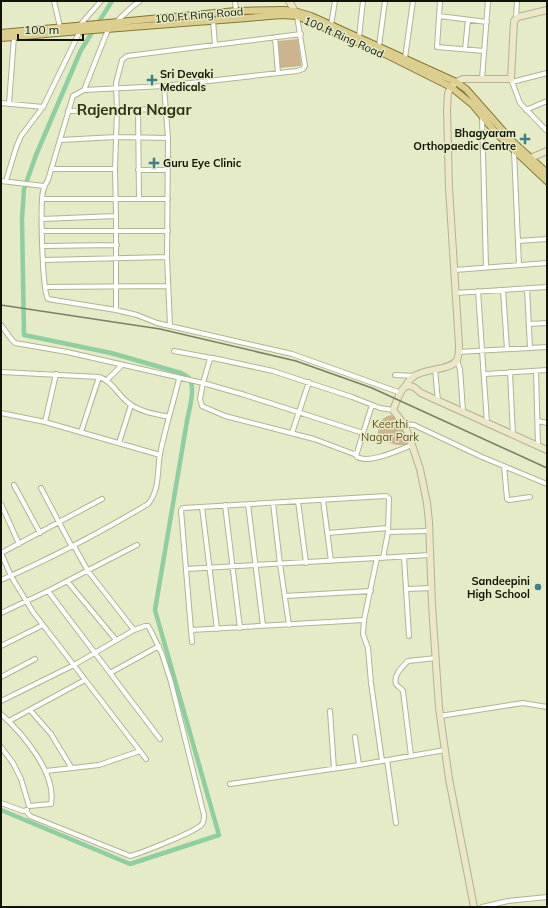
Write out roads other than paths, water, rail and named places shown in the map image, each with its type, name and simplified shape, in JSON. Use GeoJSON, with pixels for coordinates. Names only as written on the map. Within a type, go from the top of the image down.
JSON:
{"type":"FeatureCollection","features":[{"type":"Feature","properties":{"kind":"main road","name":"100 Ft Ring Road"},"geometry":{"type":"LineString","coordinates":[[108,27],[116,22],[236,11],[284,10],[296,14],[311,16],[456,82],[466,89],[528,159],[547,173]]}},
{"type":"Feature","properties":{"kind":"main road","name":"100 ft Ring Road"},"geometry":{"type":"LineString","coordinates":[[108,27],[296,14],[385,54],[451,87],[461,94],[514,151],[528,159],[547,181]]}},
{"type":"Feature","properties":{"kind":"main road"},"geometry":{"type":"LineString","coordinates":[[1,32],[60,27],[108,27]]}},
{"type":"Feature","properties":{"kind":"main road"},"geometry":{"type":"LineString","coordinates":[[1,38],[83,28]]}},
{"type":"Feature","properties":{"kind":"street"},"geometry":{"type":"LineString","coordinates":[[54,1],[60,27]]}},
{"type":"Feature","properties":{"kind":"street"},"geometry":{"type":"LineString","coordinates":[[44,186],[3,181],[21,136],[43,107],[83,28],[101,1]]}},
{"type":"Feature","properties":{"kind":"street"},"geometry":{"type":"LineString","coordinates":[[116,22],[140,1]]}},
{"type":"Feature","properties":{"kind":"street"},"geometry":{"type":"LineString","coordinates":[[235,1],[236,11]]}},
{"type":"Feature","properties":{"kind":"street"},"geometry":{"type":"LineString","coordinates":[[289,1],[296,14],[301,34],[305,66],[303,69],[297,71],[164,86],[84,90],[73,96],[48,180],[44,186],[42,200],[42,231],[46,297],[49,300],[116,310],[137,315],[157,323],[292,354],[401,393]]}},
{"type":"Feature","properties":{"kind":"street"},"geometry":{"type":"LineString","coordinates":[[331,25],[335,1]]}},
{"type":"Feature","properties":{"kind":"street"},"geometry":{"type":"LineString","coordinates":[[358,37],[363,1]]}},
{"type":"Feature","properties":{"kind":"street"},"geometry":{"type":"LineString","coordinates":[[379,46],[385,1]]}},
{"type":"Feature","properties":{"kind":"street"},"geometry":{"type":"LineString","coordinates":[[405,58],[413,1]]}},
{"type":"Feature","properties":{"kind":"street"},"geometry":{"type":"LineString","coordinates":[[440,1],[437,47],[484,51]]}},
{"type":"Feature","properties":{"kind":"street"},"geometry":{"type":"LineString","coordinates":[[482,79],[488,1]]}},
{"type":"Feature","properties":{"kind":"street"},"geometry":{"type":"LineString","coordinates":[[517,1],[516,18],[514,21],[512,36],[511,81],[520,103],[547,131]]}},
{"type":"Feature","properties":{"kind":"street"},"geometry":{"type":"LineString","coordinates":[[516,18],[547,10]]}},
{"type":"Feature","properties":{"kind":"street"},"geometry":{"type":"LineString","coordinates":[[439,16],[487,22]]}},
{"type":"Feature","properties":{"kind":"street"},"geometry":{"type":"LineString","coordinates":[[213,20],[215,45]]}},
{"type":"Feature","properties":{"kind":"street"},"geometry":{"type":"LineString","coordinates":[[465,49],[468,20]]}},
{"type":"Feature","properties":{"kind":"street"},"geometry":{"type":"LineString","coordinates":[[84,90],[108,27]]}},
{"type":"Feature","properties":{"kind":"street"},"geometry":{"type":"LineString","coordinates":[[116,310],[116,83],[122,60],[127,56],[301,34]]}},
{"type":"Feature","properties":{"kind":"street"},"geometry":{"type":"LineString","coordinates":[[9,104],[14,37]]}},
{"type":"Feature","properties":{"kind":"street"},"geometry":{"type":"LineString","coordinates":[[275,37],[278,73]]}},
{"type":"Feature","properties":{"kind":"street"},"geometry":{"type":"LineString","coordinates":[[395,375],[414,376],[449,366],[458,359],[455,270],[448,158],[447,110],[448,93],[451,87],[456,82],[463,80],[482,79],[511,81],[547,73]]}},
{"type":"Feature","properties":{"kind":"street"},"geometry":{"type":"LineString","coordinates":[[164,86],[168,138],[167,257],[170,326]]}},
{"type":"Feature","properties":{"kind":"street"},"geometry":{"type":"LineString","coordinates":[[526,110],[547,100]]}},
{"type":"Feature","properties":{"kind":"street"},"geometry":{"type":"LineString","coordinates":[[1,103],[43,107]]}},
{"type":"Feature","properties":{"kind":"street"},"geometry":{"type":"LineString","coordinates":[[138,109],[139,199]]}},
{"type":"Feature","properties":{"kind":"street"},"geometry":{"type":"LineString","coordinates":[[68,111],[166,109]]}},
{"type":"Feature","properties":{"kind":"street"},"geometry":{"type":"LineString","coordinates":[[482,116],[486,268]]}},
{"type":"Feature","properties":{"kind":"street"},"geometry":{"type":"LineString","coordinates":[[60,140],[116,137],[168,138]]}},
{"type":"Feature","properties":{"kind":"street"},"geometry":{"type":"LineString","coordinates":[[514,151],[519,265]]}},
{"type":"Feature","properties":{"kind":"street"},"geometry":{"type":"LineString","coordinates":[[528,159],[547,151]]}},
{"type":"Feature","properties":{"kind":"street"},"geometry":{"type":"LineString","coordinates":[[51,169],[115,169]]}},
{"type":"Feature","properties":{"kind":"street"},"geometry":{"type":"LineString","coordinates":[[138,170],[168,170]]}},
{"type":"Feature","properties":{"kind":"street"},"geometry":{"type":"LineString","coordinates":[[42,200],[168,199]]}},
{"type":"Feature","properties":{"kind":"street"},"geometry":{"type":"LineString","coordinates":[[42,218],[116,216]]}},
{"type":"Feature","properties":{"kind":"street"},"geometry":{"type":"LineString","coordinates":[[42,231],[168,231]]}},
{"type":"Feature","properties":{"kind":"street"},"geometry":{"type":"LineString","coordinates":[[518,241],[547,239]]}},
{"type":"Feature","properties":{"kind":"street"},"geometry":{"type":"LineString","coordinates":[[43,246],[117,245]]}},
{"type":"Feature","properties":{"kind":"street"},"geometry":{"type":"LineString","coordinates":[[44,260],[167,257]]}},
{"type":"Feature","properties":{"kind":"street"},"geometry":{"type":"LineString","coordinates":[[455,270],[547,263]]}},
{"type":"Feature","properties":{"kind":"street"},"geometry":{"type":"LineString","coordinates":[[45,287],[168,286]]}},
{"type":"Feature","properties":{"kind":"street"},"geometry":{"type":"LineString","coordinates":[[455,293],[547,287]]}},
{"type":"Feature","properties":{"kind":"street"},"geometry":{"type":"LineString","coordinates":[[527,288],[530,348]]}},
{"type":"Feature","properties":{"kind":"street"},"geometry":{"type":"LineString","coordinates":[[503,290],[507,349]]}},
{"type":"Feature","properties":{"kind":"street"},"geometry":{"type":"LineString","coordinates":[[478,291],[485,374],[487,423]]}},
{"type":"Feature","properties":{"kind":"street"},"geometry":{"type":"LineString","coordinates":[[529,324],[547,323]]}},
{"type":"Feature","properties":{"kind":"street"},"geometry":{"type":"LineString","coordinates":[[1,325],[15,343],[66,352],[179,379],[203,383],[363,433]]}},
{"type":"Feature","properties":{"kind":"street"},"geometry":{"type":"LineString","coordinates":[[458,352],[547,347]]}},
{"type":"Feature","properties":{"kind":"street"},"geometry":{"type":"LineString","coordinates":[[174,350],[273,371],[309,382],[380,408],[393,410],[404,424],[424,486],[429,531],[431,588],[440,716],[458,829],[474,907]]}},
{"type":"Feature","properties":{"kind":"street"},"geometry":{"type":"LineString","coordinates":[[211,358],[203,383],[200,399],[202,406],[224,416],[314,439],[356,455],[358,458],[362,459],[376,458],[412,445]]}},
{"type":"Feature","properties":{"kind":"street"},"geometry":{"type":"LineString","coordinates":[[456,361],[460,369],[463,412]]}},
{"type":"Feature","properties":{"kind":"street"},"geometry":{"type":"LineString","coordinates":[[107,380],[122,365]]}},
{"type":"Feature","properties":{"kind":"street"},"geometry":{"type":"LineString","coordinates":[[436,369],[438,401]]}},
{"type":"Feature","properties":{"kind":"street"},"geometry":{"type":"LineString","coordinates":[[485,374],[547,370]]}},
{"type":"Feature","properties":{"kind":"street"},"geometry":{"type":"LineString","coordinates":[[536,371],[538,446]]}},
{"type":"Feature","properties":{"kind":"street"},"geometry":{"type":"LineString","coordinates":[[1,372],[99,377],[107,380],[131,405],[169,417]]}},
{"type":"Feature","properties":{"kind":"street"},"geometry":{"type":"LineString","coordinates":[[510,372],[513,435]]}},
{"type":"Feature","properties":{"kind":"street"},"geometry":{"type":"LineString","coordinates":[[45,422],[56,374]]}},
{"type":"Feature","properties":{"kind":"street"},"geometry":{"type":"LineString","coordinates":[[393,410],[402,389],[414,376]]}},
{"type":"Feature","properties":{"kind":"street"},"geometry":{"type":"LineString","coordinates":[[81,432],[99,377]]}},
{"type":"Feature","properties":{"kind":"street"},"geometry":{"type":"LineString","coordinates":[[1,580],[73,546],[148,504],[157,486],[160,455],[179,379]]}},
{"type":"Feature","properties":{"kind":"street"},"geometry":{"type":"LineString","coordinates":[[292,433],[309,382]]}},
{"type":"Feature","properties":{"kind":"street"},"geometry":{"type":"LineString","coordinates":[[405,387],[414,387],[421,393],[547,450]]}},
{"type":"Feature","properties":{"kind":"street"},"geometry":{"type":"LineString","coordinates":[[119,443],[131,405]]}},
{"type":"Feature","properties":{"kind":"street"},"geometry":{"type":"LineString","coordinates":[[356,455],[372,405]]}},
{"type":"Feature","properties":{"kind":"street"},"geometry":{"type":"LineString","coordinates":[[1,413],[45,422],[160,455]]}},
{"type":"Feature","properties":{"kind":"street"},"geometry":{"type":"LineString","coordinates":[[538,421],[547,423]]}},
{"type":"Feature","properties":{"kind":"street"},"geometry":{"type":"LineString","coordinates":[[404,424],[414,425],[547,484]]}},
{"type":"Feature","properties":{"kind":"street"},"geometry":{"type":"LineString","coordinates":[[504,466],[507,499],[530,497]]}},
{"type":"Feature","properties":{"kind":"street"},"geometry":{"type":"LineString","coordinates":[[14,485],[40,533]]}},
{"type":"Feature","properties":{"kind":"street"},"geometry":{"type":"LineString","coordinates":[[41,488],[59,523],[88,571],[134,630]]}},
{"type":"Feature","properties":{"kind":"street"},"geometry":{"type":"LineString","coordinates":[[192,642],[181,510],[183,508],[386,496],[389,498],[388,530],[383,558]]}},
{"type":"Feature","properties":{"kind":"street"},"geometry":{"type":"LineString","coordinates":[[102,499],[1,553],[11,576],[43,625],[146,759]]}},
{"type":"Feature","properties":{"kind":"street"},"geometry":{"type":"LineString","coordinates":[[323,500],[331,561]]}},
{"type":"Feature","properties":{"kind":"street"},"geometry":{"type":"LineString","coordinates":[[298,501],[306,563]]}},
{"type":"Feature","properties":{"kind":"street"},"geometry":{"type":"LineString","coordinates":[[272,502],[289,625]]}},
{"type":"Feature","properties":{"kind":"street"},"geometry":{"type":"LineString","coordinates":[[1,504],[20,544]]}},
{"type":"Feature","properties":{"kind":"street"},"geometry":{"type":"LineString","coordinates":[[248,504],[263,626]]}},
{"type":"Feature","properties":{"kind":"street"},"geometry":{"type":"LineString","coordinates":[[225,505],[240,628]]}},
{"type":"Feature","properties":{"kind":"street"},"geometry":{"type":"LineString","coordinates":[[202,506],[217,629]]}},
{"type":"Feature","properties":{"kind":"street"},"geometry":{"type":"LineString","coordinates":[[328,533],[388,530],[429,531]]}},
{"type":"Feature","properties":{"kind":"street"},"geometry":{"type":"LineString","coordinates":[[1,613],[27,602],[137,545]]}},
{"type":"Feature","properties":{"kind":"street"},"geometry":{"type":"LineString","coordinates":[[186,569],[430,555]]}},
{"type":"Feature","properties":{"kind":"street"},"geometry":{"type":"LineString","coordinates":[[404,557],[409,636]]}},
{"type":"Feature","properties":{"kind":"street"},"geometry":{"type":"LineString","coordinates":[[377,558],[364,620],[363,634],[368,648],[371,683],[396,823]]}},
{"type":"Feature","properties":{"kind":"street"},"geometry":{"type":"LineString","coordinates":[[68,581],[116,640]]}},
{"type":"Feature","properties":{"kind":"street"},"geometry":{"type":"LineString","coordinates":[[406,589],[431,588]]}},
{"type":"Feature","properties":{"kind":"street"},"geometry":{"type":"LineString","coordinates":[[285,596],[371,590]]}},
{"type":"Feature","properties":{"kind":"street"},"geometry":{"type":"LineString","coordinates":[[48,591],[94,654],[160,739]]}},
{"type":"Feature","properties":{"kind":"street"},"geometry":{"type":"LineString","coordinates":[[191,630],[364,620]]}},
{"type":"Feature","properties":{"kind":"street"},"geometry":{"type":"LineString","coordinates":[[1,646],[43,625]]}},
{"type":"Feature","properties":{"kind":"street"},"geometry":{"type":"LineString","coordinates":[[1,701],[74,665],[134,630],[148,626],[159,646],[172,682],[204,815],[202,825],[167,842],[128,856],[30,816],[26,811],[1,803]]}},
{"type":"Feature","properties":{"kind":"street"},"geometry":{"type":"LineString","coordinates":[[110,673],[159,646]]}},
{"type":"Feature","properties":{"kind":"street"},"geometry":{"type":"LineString","coordinates":[[411,756],[403,691],[397,684],[396,677],[408,661],[436,658]]}},
{"type":"Feature","properties":{"kind":"street"},"geometry":{"type":"LineString","coordinates":[[1,677],[35,659]]}},
{"type":"Feature","properties":{"kind":"street"},"geometry":{"type":"LineString","coordinates":[[9,721],[85,680]]}},
{"type":"Feature","properties":{"kind":"street"},"geometry":{"type":"LineString","coordinates":[[440,716],[523,703],[547,707]]}},
{"type":"Feature","properties":{"kind":"street"},"geometry":{"type":"LineString","coordinates":[[30,710],[51,734],[71,767]]}},
{"type":"Feature","properties":{"kind":"street"},"geometry":{"type":"LineString","coordinates":[[330,711],[334,769]]}},
{"type":"Feature","properties":{"kind":"street"},"geometry":{"type":"LineString","coordinates":[[1,714],[24,738],[46,770],[49,778],[51,804],[29,806]]}},
{"type":"Feature","properties":{"kind":"street"},"geometry":{"type":"LineString","coordinates":[[355,737],[359,765]]}},
{"type":"Feature","properties":{"kind":"street"},"geometry":{"type":"LineString","coordinates":[[2,749],[21,779],[29,806],[26,811]]}},
{"type":"Feature","properties":{"kind":"street"},"geometry":{"type":"LineString","coordinates":[[230,784],[334,769],[445,750]]}},
{"type":"Feature","properties":{"kind":"street"},"geometry":{"type":"LineString","coordinates":[[46,770],[99,765],[140,751]]}},
{"type":"Feature","properties":{"kind":"street"},"geometry":{"type":"LineString","coordinates":[[482,907],[504,902],[547,897]]}},
{"type":"Feature","properties":{"kind":"waterway"},"geometry":{"type":"LineString","coordinates":[[1,810],[130,864],[219,835],[155,610],[192,393],[191,382],[189,378],[181,373],[111,353],[24,335],[22,219],[24,189],[36,155],[81,50],[112,1]]}},
{"type":"Feature","properties":{"kind":"railway"},"geometry":{"type":"LineString","coordinates":[[1,305],[160,329],[296,361],[372,388],[547,468]]}},
{"type":"Feature","properties":{"kind":"place","name":"Sri Devaki Medicals"},"geometry":{"type":"Point","coordinates":[152,80]}},
{"type":"Feature","properties":{"kind":"place","name":"Bhagyaram Orthopaedic Centre"},"geometry":{"type":"Point","coordinates":[525,139]}},
{"type":"Feature","properties":{"kind":"place","name":"Guru Eye Clinic"},"geometry":{"type":"Point","coordinates":[154,163]}},
{"type":"Feature","properties":{"kind":"place","name":"Sandeepini High School"},"geometry":{"type":"Point","coordinates":[538,587]}},
{"type":"Feature","properties":{"kind":"district","name":"Rajendra Nagar"},"geometry":{"type":"Point","coordinates":[134,109]}},
{"type":"Feature","properties":{"kind":"park label","name":"Keerthi Nagar Park"},"geometry":{"type":"Point","coordinates":[390,430]}}]}
